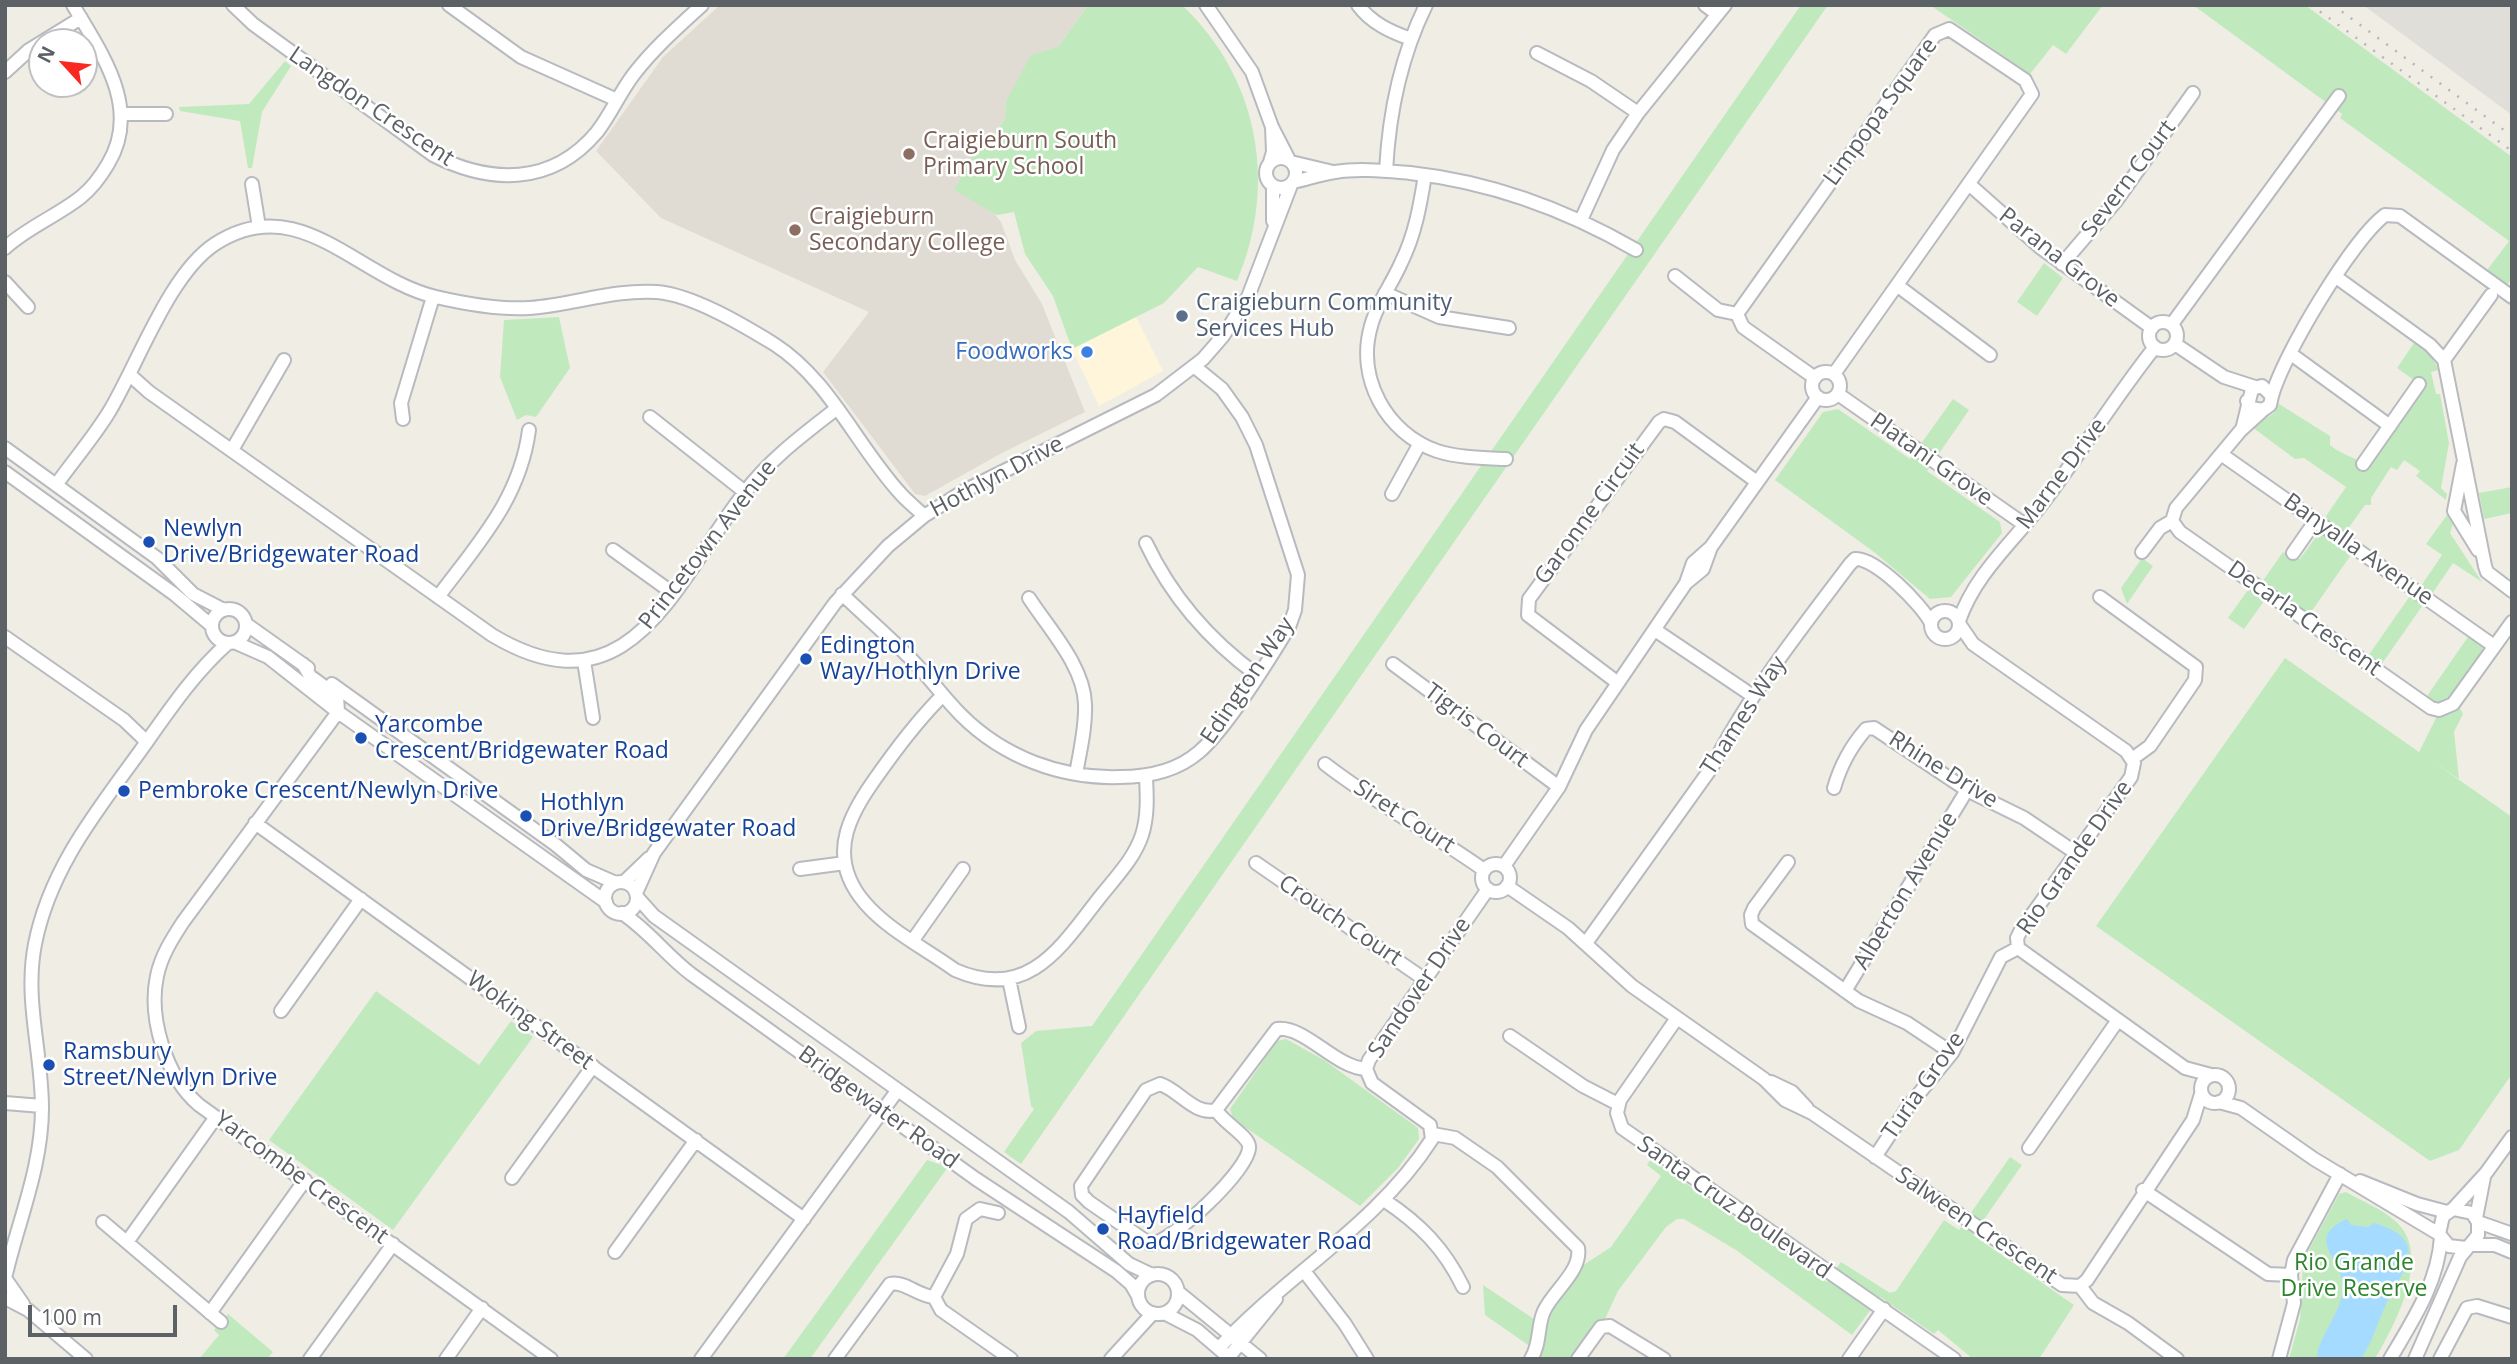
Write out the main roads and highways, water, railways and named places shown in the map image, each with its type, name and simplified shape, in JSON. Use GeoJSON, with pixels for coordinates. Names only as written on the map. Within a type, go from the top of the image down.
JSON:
{"type":"FeatureCollection","features":[{"type":"Feature","properties":{"kind":"water"},"geometry":{"type":"Polygon","coordinates":[[[2347,1219],[2351,1225],[2368,1227],[2374,1223],[2393,1230],[2404,1239],[2408,1260],[2361,1359],[2317,1359],[2321,1343],[2339,1306],[2343,1287],[2326,1241],[2334,1226],[2347,1219]]]}},
{"type":"Feature","properties":{"kind":"railway"},"geometry":{"type":"LineString","coordinates":[[2311,5],[2512,151]]}},
{"type":"Feature","properties":{"kind":"railway"},"geometry":{"type":"LineString","coordinates":[[2333,5],[2512,136]]}},
{"type":"Feature","properties":{"kind":"place","name":"Craigieburn South Primary School"},"geometry":{"type":"Point","coordinates":[909,154]}},
{"type":"Feature","properties":{"kind":"place","name":"Craigieburn Secondary College"},"geometry":{"type":"Point","coordinates":[795,230]}},
{"type":"Feature","properties":{"kind":"place","name":"Craigieburn Community Services Hub"},"geometry":{"type":"Point","coordinates":[1182,316]}},
{"type":"Feature","properties":{"kind":"place","name":"Foodworks"},"geometry":{"type":"Point","coordinates":[1087,352]}},
{"type":"Feature","properties":{"kind":"place","name":"Newlyn Drive/Bridgewater Road"},"geometry":{"type":"Point","coordinates":[149,542]}},
{"type":"Feature","properties":{"kind":"place","name":"Edington Way/Hothlyn Drive"},"geometry":{"type":"Point","coordinates":[806,659]}},
{"type":"Feature","properties":{"kind":"place","name":"Yarcombe Crescent/Bridgewater Road"},"geometry":{"type":"Point","coordinates":[361,738]}},
{"type":"Feature","properties":{"kind":"place","name":"Pembroke Crescent/Newlyn Drive"},"geometry":{"type":"Point","coordinates":[124,791]}},
{"type":"Feature","properties":{"kind":"place","name":"Hothlyn Drive/Bridgewater Road"},"geometry":{"type":"Point","coordinates":[526,816]}},
{"type":"Feature","properties":{"kind":"place","name":"Ramsbury Street/Newlyn Drive"},"geometry":{"type":"Point","coordinates":[49,1065]}},
{"type":"Feature","properties":{"kind":"place","name":"Hayfield Road/Bridgewater Road"},"geometry":{"type":"Point","coordinates":[1103,1229]}},
{"type":"Feature","properties":{"kind":"park label","name":"Rio Grande Drive Reserve"},"geometry":{"type":"Point","coordinates":[2354,1276]}}]}
